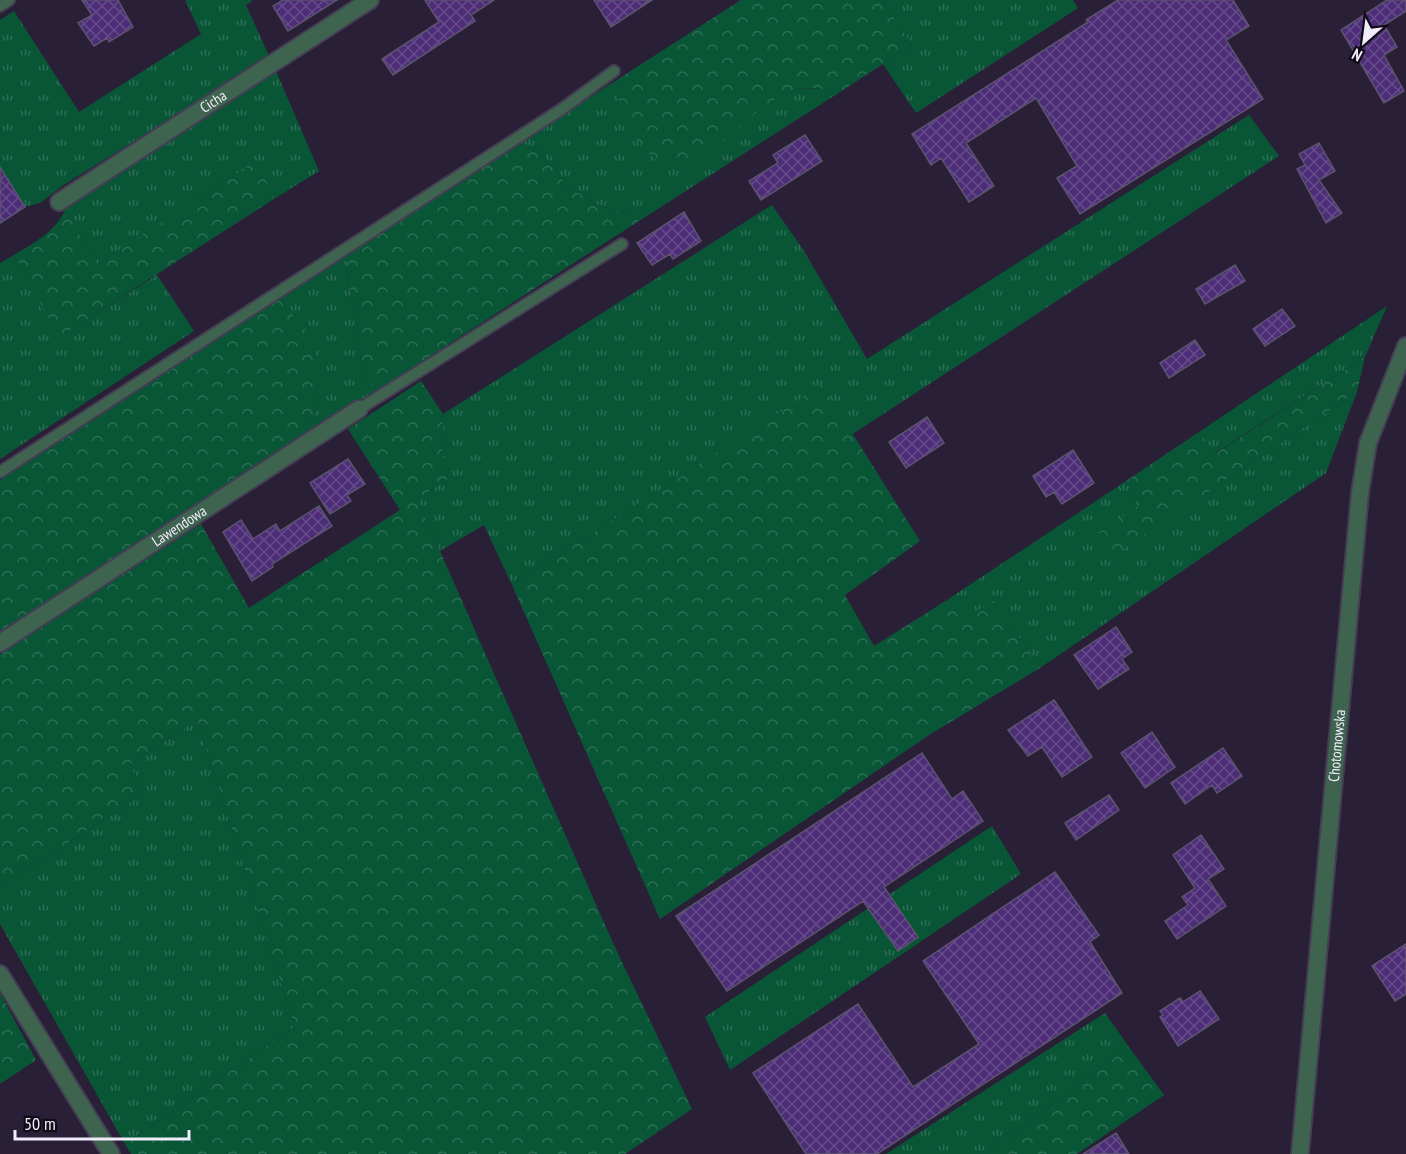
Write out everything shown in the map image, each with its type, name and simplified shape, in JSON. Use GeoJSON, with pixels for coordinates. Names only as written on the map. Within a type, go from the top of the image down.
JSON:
{"type":"FeatureCollection","features":[{"type":"Feature","properties":{"kind":"street","name":"Cicha"},"geometry":{"type":"LineString","coordinates":[[59,202],[370,0]]}},
{"type":"Feature","properties":{"kind":"street","name":"Chotomowska"},"geometry":{"type":"LineString","coordinates":[[1300,1154],[1360,493],[1368,443],[1406,346]]}},
{"type":"Feature","properties":{"kind":"street","name":"Lawendowa"},"geometry":{"type":"LineString","coordinates":[[0,643],[359,409]]}},
{"type":"Feature","properties":{"kind":"street"},"geometry":{"type":"LineString","coordinates":[[0,974],[111,1154]]}},
{"type":"Feature","properties":{"kind":"lane"},"geometry":{"type":"LineString","coordinates":[[0,6],[9,0]]}},
{"type":"Feature","properties":{"kind":"lane"},"geometry":{"type":"LineString","coordinates":[[0,472],[562,109],[614,71]]}},
{"type":"Feature","properties":{"kind":"lane"},"geometry":{"type":"LineString","coordinates":[[359,409],[622,244]]}},
{"type":"Feature","properties":{"kind":"green space"},"geometry":{"type":"Polygon","coordinates":[[[185,0],[253,0],[246,5],[270,58],[65,184],[40,203],[25,207],[0,167],[0,20],[14,11],[79,112],[201,34],[185,0]]]}},
{"type":"Feature","properties":{"kind":"green space"},"geometry":{"type":"Polygon","coordinates":[[[741,0],[882,0],[912,45],[837,94],[808,88],[782,95],[758,111],[713,150],[692,163],[670,166],[648,153],[642,146],[612,83],[741,0]]]}},
{"type":"Feature","properties":{"kind":"green space"},"geometry":{"type":"Polygon","coordinates":[[[882,0],[1073,0],[1078,8],[916,113],[883,64],[912,45],[882,0]]]}},
{"type":"Feature","properties":{"kind":"green space"},"geometry":{"type":"Polygon","coordinates":[[[275,69],[319,171],[274,199],[256,161],[97,265],[65,210],[67,205],[275,69]]]}},
{"type":"Feature","properties":{"kind":"green space"},"geometry":{"type":"Polygon","coordinates":[[[612,83],[638,139],[764,103],[790,92],[809,88],[828,90],[837,94],[639,221],[628,213],[600,206],[567,186],[544,156],[521,142],[612,83]]]}},
{"type":"Feature","properties":{"kind":"green space"},"geometry":{"type":"Polygon","coordinates":[[[1249,115],[1279,156],[851,435],[822,386],[512,585],[484,525],[440,551],[417,499],[451,477],[442,454],[443,414],[772,205],[804,251],[867,359],[1249,115]]]}},
{"type":"Feature","properties":{"kind":"green space"},"geometry":{"type":"Polygon","coordinates":[[[521,142],[544,156],[567,186],[600,206],[628,213],[639,221],[376,391],[364,372],[360,354],[356,308],[348,283],[347,254],[521,142]]]}},
{"type":"Feature","properties":{"kind":"green space"},"geometry":{"type":"Polygon","coordinates":[[[257,160],[274,199],[59,337],[14,255],[50,231],[65,210],[97,264],[257,160]]]}},
{"type":"Feature","properties":{"kind":"green space"},"geometry":{"type":"Polygon","coordinates":[[[347,254],[348,283],[356,308],[360,354],[364,372],[376,391],[310,432],[319,385],[279,299],[347,254]]]}},
{"type":"Feature","properties":{"kind":"green space"},"geometry":{"type":"Polygon","coordinates":[[[14,255],[60,336],[157,275],[194,331],[0,459],[0,263],[14,255]]]}},
{"type":"Feature","properties":{"kind":"green space"},"geometry":{"type":"Polygon","coordinates":[[[279,299],[314,340],[319,385],[310,432],[0,634],[0,480],[279,299]]]}},
{"type":"Feature","properties":{"kind":"green space"},"geometry":{"type":"Polygon","coordinates":[[[1387,306],[1365,357],[1215,453],[1199,432],[1387,306]]]}},
{"type":"Feature","properties":{"kind":"green space"},"geometry":{"type":"Polygon","coordinates":[[[1365,357],[1357,392],[1114,555],[1098,533],[1140,505],[1126,481],[1199,432],[1216,453],[1365,357]]]}},
{"type":"Feature","properties":{"kind":"green space"},"geometry":{"type":"Polygon","coordinates":[[[421,381],[443,414],[442,454],[451,477],[417,499],[613,943],[692,1109],[625,1154],[131,1154],[125,1144],[295,1027],[197,720],[130,764],[143,794],[0,887],[0,654],[201,524],[249,608],[400,510],[348,429],[421,381]]]}},
{"type":"Feature","properties":{"kind":"green space"},"geometry":{"type":"Polygon","coordinates":[[[822,385],[920,541],[845,595],[874,646],[947,600],[961,620],[994,601],[1040,668],[929,735],[660,919],[512,585],[822,385]]]}},
{"type":"Feature","properties":{"kind":"green space"},"geometry":{"type":"Polygon","coordinates":[[[1357,392],[1326,473],[1040,668],[994,602],[961,621],[947,600],[1126,481],[1140,505],[1114,554],[1357,392]]]}},
{"type":"Feature","properties":{"kind":"green space"},"geometry":{"type":"Polygon","coordinates":[[[197,720],[295,1027],[125,1144],[0,924],[0,887],[143,794],[130,764],[197,720]]]}},
{"type":"Feature","properties":{"kind":"green space"},"geometry":{"type":"Polygon","coordinates":[[[992,826],[1021,874],[730,1070],[705,1017],[992,826]]]}},
{"type":"Feature","properties":{"kind":"green space"},"geometry":{"type":"Polygon","coordinates":[[[0,993],[36,1060],[0,1084],[0,993]]]}},
{"type":"Feature","properties":{"kind":"green space"},"geometry":{"type":"Polygon","coordinates":[[[1105,1013],[1129,1047],[986,1154],[886,1154],[1105,1013]]]}},
{"type":"Feature","properties":{"kind":"green space"},"geometry":{"type":"Polygon","coordinates":[[[1129,1047],[1164,1095],[1077,1154],[986,1154],[1129,1047]]]}},
{"type":"Feature","properties":{"kind":"building"},"geometry":{"type":"Polygon","coordinates":[[[82,0],[118,0],[133,27],[109,42],[107,38],[94,46],[78,23],[92,15],[82,0]]]}},
{"type":"Feature","properties":{"kind":"building"},"geometry":{"type":"Polygon","coordinates":[[[283,0],[337,0],[288,31],[273,6],[283,0]]]}},
{"type":"Feature","properties":{"kind":"building"},"geometry":{"type":"Polygon","coordinates":[[[425,0],[494,0],[471,15],[475,21],[393,75],[382,59],[439,22],[425,0]]]}},
{"type":"Feature","properties":{"kind":"building"},"geometry":{"type":"Polygon","coordinates":[[[594,0],[652,0],[611,27],[594,0]]]}},
{"type":"Feature","properties":{"kind":"building"},"geometry":{"type":"Polygon","coordinates":[[[1118,0],[1233,0],[1249,26],[1226,40],[1263,99],[1080,214],[1057,178],[1077,166],[1036,98],[966,143],[994,186],[969,202],[941,158],[931,165],[912,134],[1088,22],[1086,20],[1118,0]]]}},
{"type":"Feature","properties":{"kind":"building"},"geometry":{"type":"Polygon","coordinates":[[[1387,0],[1406,0],[1406,11],[1384,25],[1397,47],[1384,55],[1404,91],[1384,103],[1341,30],[1387,0]]]}},
{"type":"Feature","properties":{"kind":"building"},"geometry":{"type":"Polygon","coordinates":[[[805,135],[822,161],[761,200],[749,181],[778,163],[773,155],[805,135]]]}},
{"type":"Feature","properties":{"kind":"building"},"geometry":{"type":"Polygon","coordinates":[[[1319,143],[1335,171],[1319,180],[1342,213],[1326,223],[1297,169],[1305,165],[1299,154],[1319,143]]]}},
{"type":"Feature","properties":{"kind":"building"},"geometry":{"type":"Polygon","coordinates":[[[0,167],[25,207],[0,223],[0,167]]]}},
{"type":"Feature","properties":{"kind":"building"},"geometry":{"type":"Polygon","coordinates":[[[684,212],[701,241],[673,259],[670,254],[652,265],[637,243],[684,212]]]}},
{"type":"Feature","properties":{"kind":"building"},"geometry":{"type":"Polygon","coordinates":[[[1235,265],[1245,281],[1205,304],[1196,289],[1235,265]]]}},
{"type":"Feature","properties":{"kind":"building"},"geometry":{"type":"Polygon","coordinates":[[[1282,309],[1295,326],[1265,346],[1253,329],[1282,309]]]}},
{"type":"Feature","properties":{"kind":"building"},"geometry":{"type":"Polygon","coordinates":[[[1195,340],[1205,355],[1169,378],[1160,363],[1195,340]]]}},
{"type":"Feature","properties":{"kind":"building"},"geometry":{"type":"Polygon","coordinates":[[[927,417],[944,443],[906,468],[889,442],[927,417]]]}},
{"type":"Feature","properties":{"kind":"building"},"geometry":{"type":"Polygon","coordinates":[[[1073,450],[1094,483],[1062,504],[1054,492],[1046,497],[1033,476],[1073,450]]]}},
{"type":"Feature","properties":{"kind":"building"},"geometry":{"type":"Polygon","coordinates":[[[348,459],[365,484],[347,495],[351,501],[330,514],[310,483],[348,459]]]}},
{"type":"Feature","properties":{"kind":"building"},"geometry":{"type":"Polygon","coordinates":[[[319,506],[332,526],[272,564],[273,567],[252,581],[223,532],[241,520],[253,539],[276,524],[280,531],[319,506]]]}},
{"type":"Feature","properties":{"kind":"building"},"geometry":{"type":"Polygon","coordinates":[[[1116,627],[1132,652],[1122,659],[1129,669],[1098,689],[1074,655],[1116,627]]]}},
{"type":"Feature","properties":{"kind":"building"},"geometry":{"type":"Polygon","coordinates":[[[1054,700],[1092,757],[1062,777],[1042,747],[1028,756],[1008,730],[1054,700]]]}},
{"type":"Feature","properties":{"kind":"building"},"geometry":{"type":"Polygon","coordinates":[[[1152,732],[1175,767],[1145,788],[1121,753],[1152,732]]]}},
{"type":"Feature","properties":{"kind":"building"},"geometry":{"type":"Polygon","coordinates":[[[1223,748],[1242,776],[1217,793],[1212,785],[1185,804],[1171,783],[1223,748]]]}},
{"type":"Feature","properties":{"kind":"building"},"geometry":{"type":"Polygon","coordinates":[[[922,753],[952,799],[963,791],[983,821],[884,887],[918,937],[898,951],[863,901],[727,991],[676,916],[922,753]]]}},
{"type":"Feature","properties":{"kind":"building"},"geometry":{"type":"Polygon","coordinates":[[[1109,795],[1119,810],[1076,840],[1065,823],[1109,795]]]}},
{"type":"Feature","properties":{"kind":"building"},"geometry":{"type":"Polygon","coordinates":[[[1201,835],[1224,869],[1208,879],[1226,906],[1177,939],[1165,921],[1188,905],[1182,897],[1195,888],[1173,855],[1201,835]]]}},
{"type":"Feature","properties":{"kind":"building"},"geometry":{"type":"Polygon","coordinates":[[[1055,872],[1099,935],[1090,942],[1122,993],[877,1154],[806,1154],[753,1073],[858,1004],[913,1087],[979,1044],[923,961],[1055,872]]]}},
{"type":"Feature","properties":{"kind":"building"},"geometry":{"type":"Polygon","coordinates":[[[1406,944],[1406,994],[1395,1001],[1372,966],[1406,944]]]}},
{"type":"Feature","properties":{"kind":"building"},"geometry":{"type":"Polygon","coordinates":[[[1200,991],[1219,1019],[1178,1046],[1160,1017],[1163,1015],[1160,1011],[1180,998],[1183,1002],[1200,991]]]}},
{"type":"Feature","properties":{"kind":"building"},"geometry":{"type":"Polygon","coordinates":[[[1116,1133],[1129,1154],[1083,1154],[1116,1133]]]}}]}
